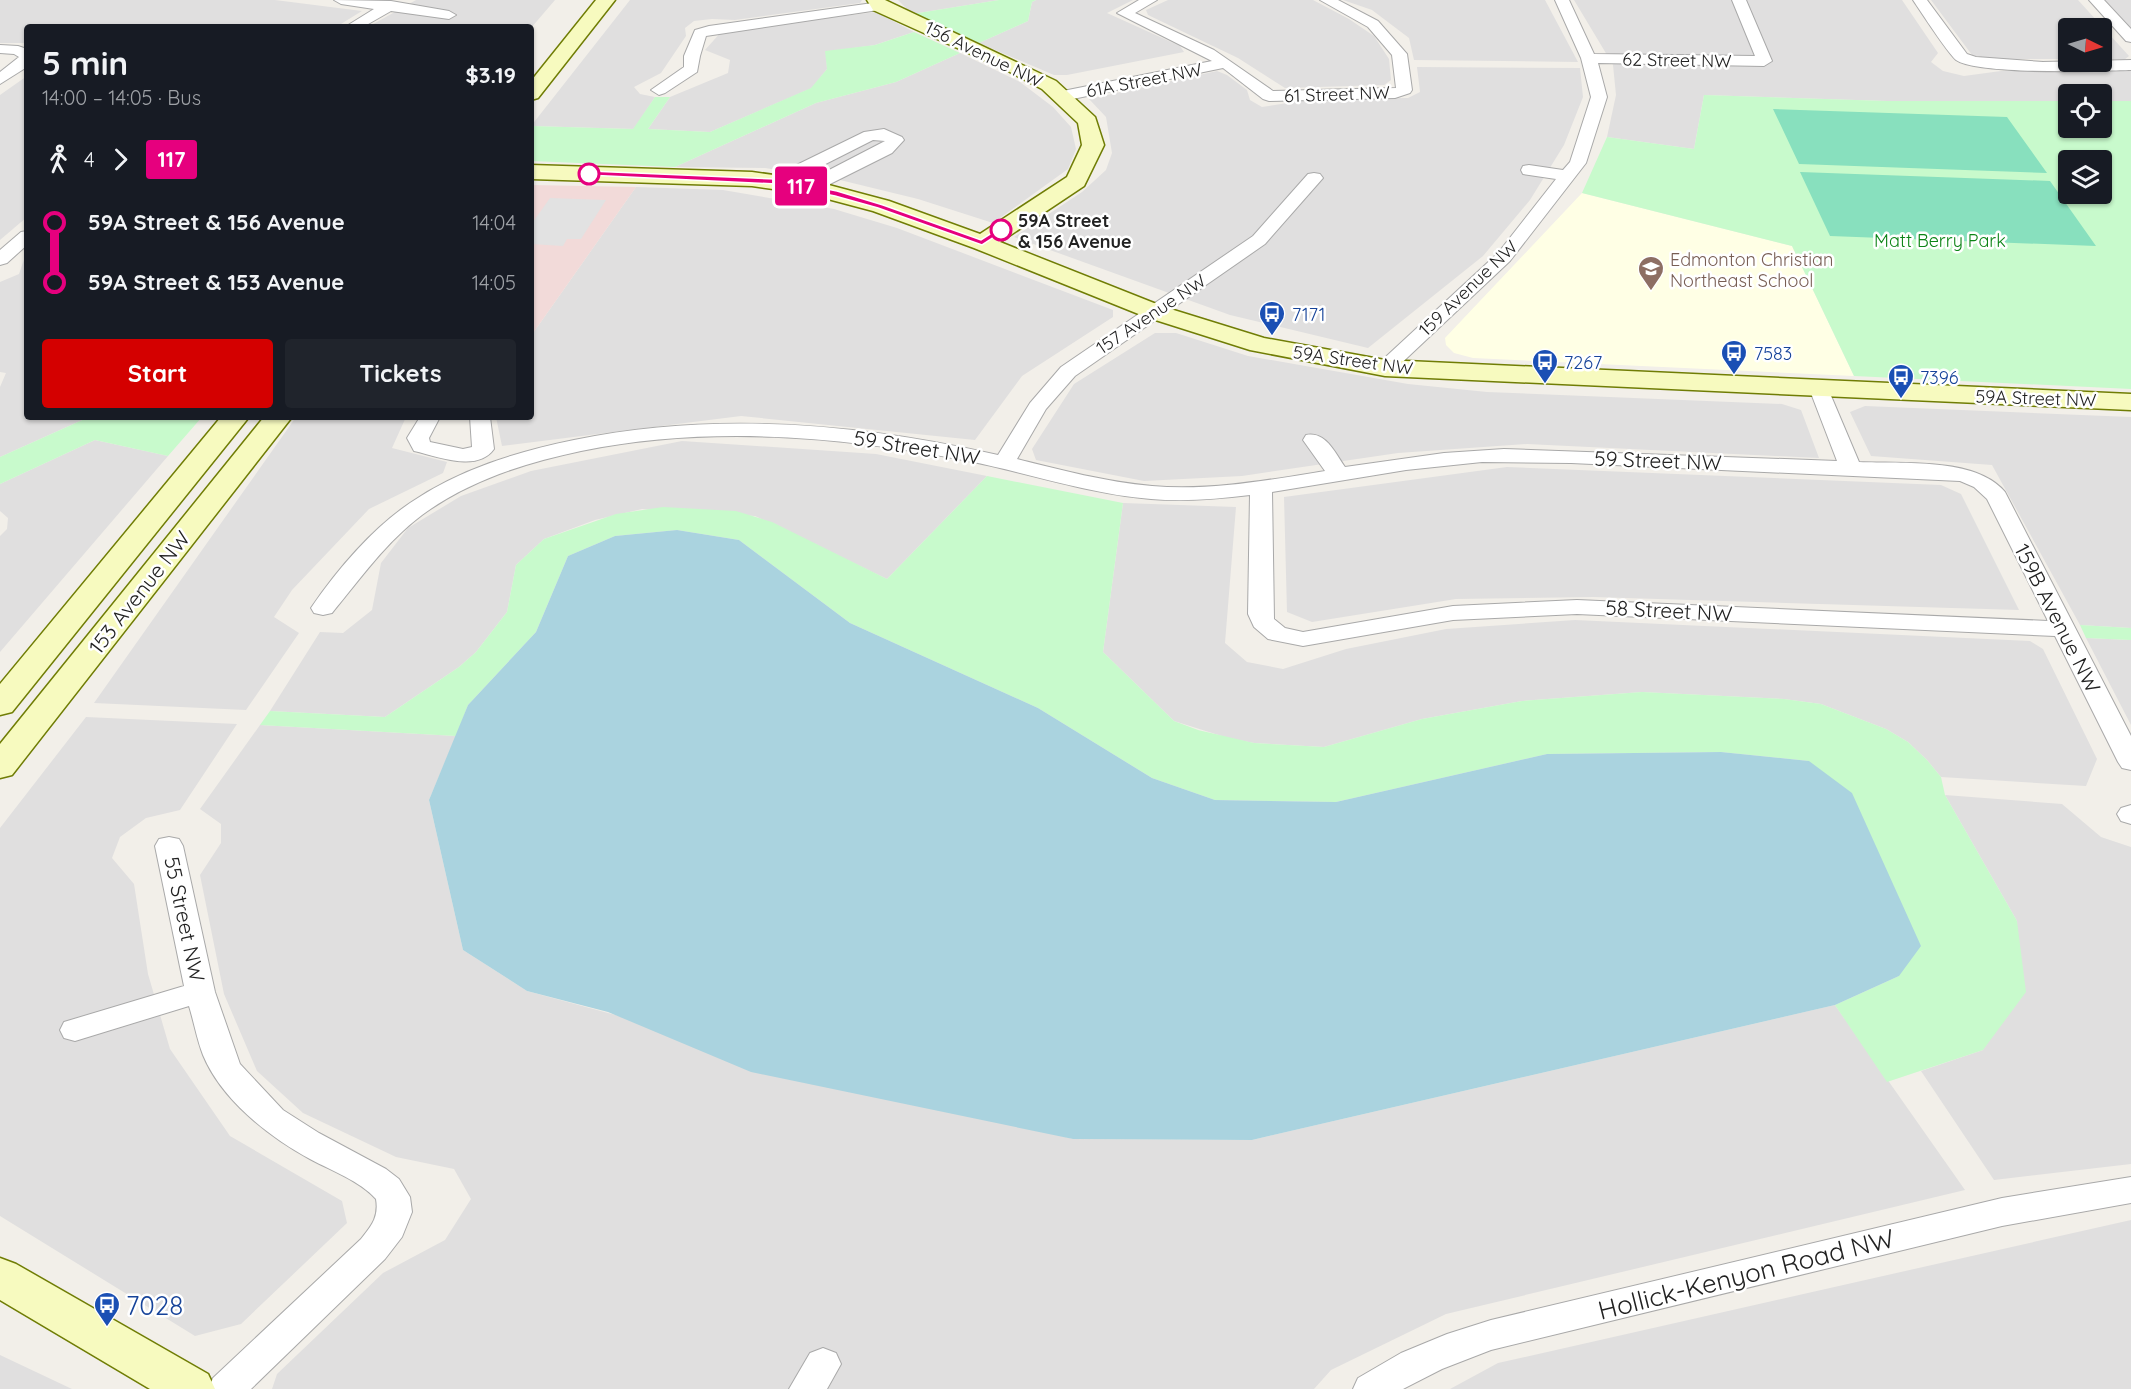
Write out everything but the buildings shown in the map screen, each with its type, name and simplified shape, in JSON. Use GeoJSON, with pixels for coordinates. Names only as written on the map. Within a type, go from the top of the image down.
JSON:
{"type":"FeatureCollection","features":[{"type":"Feature","properties":{"kind":"street"},"geometry":{"type":"LineString","coordinates":[[341,0],[395,3],[449,15]]}},
{"type":"Feature","properties":{"kind":"street"},"geometry":{"type":"LineString","coordinates":[[534,90],[606,0]]}},
{"type":"Feature","properties":{"kind":"street"},"geometry":{"type":"LineString","coordinates":[[1150,0],[1124,13],[1226,63]]}},
{"type":"Feature","properties":{"kind":"street","name":"61 Street NW"},"geometry":{"type":"LineString","coordinates":[[1226,63],[1269,96],[1395,93],[1404,90],[1399,54],[1374,24],[1327,0]]}},
{"type":"Feature","properties":{"kind":"street","name":"159 Avenue NW"},"geometry":{"type":"LineString","coordinates":[[1385,368],[1504,257],[1578,163],[1599,97],[1589,58],[1562,0]]}},
{"type":"Feature","properties":{"kind":"street","name":"62 Street NW"},"geometry":{"type":"LineString","coordinates":[[1589,58],[1764,61],[1739,0]]}},
{"type":"Feature","properties":{"kind":"street"},"geometry":{"type":"LineString","coordinates":[[1920,0],[1962,57],[1967,60],[1992,64],[2131,65]]}},
{"type":"Feature","properties":{"kind":"street"},"geometry":{"type":"LineString","coordinates":[[2096,0],[2131,38]]}},
{"type":"Feature","properties":{"kind":"street"},"geometry":{"type":"LineString","coordinates":[[357,24],[395,3]]}},
{"type":"Feature","properties":{"kind":"street"},"geometry":{"type":"LineString","coordinates":[[660,90],[692,69],[692,56],[700,33],[878,3]]}},
{"type":"Feature","properties":{"kind":"street","name":"156 Avenue NW"},"geometry":{"type":"LineString","coordinates":[[878,3],[1015,67],[1056,91],[1088,121],[1093,145],[1076,181],[982,243]]}},
{"type":"Feature","properties":{"kind":"street"},"geometry":{"type":"LineString","coordinates":[[0,49],[18,50],[24,53]]}},
{"type":"Feature","properties":{"kind":"street","name":"61A Street NW"},"geometry":{"type":"LineString","coordinates":[[1056,91],[1209,53]]}},
{"type":"Feature","properties":{"kind":"street"},"geometry":{"type":"LineString","coordinates":[[0,79],[24,61]]}},
{"type":"Feature","properties":{"kind":"street","name":"61A Street NW"},"geometry":{"type":"LineString","coordinates":[[1056,91],[1226,63]]}},
{"type":"Feature","properties":{"kind":"street"},"geometry":{"type":"LineString","coordinates":[[776,182],[870,135],[884,134],[896,140],[886,149],[810,187]]}},
{"type":"Feature","properties":{"kind":"street"},"geometry":{"type":"LineString","coordinates":[[1529,170],[1568,176]]}},
{"type":"Feature","properties":{"kind":"street","name":"59A Street NW"},"geometry":{"type":"LineString","coordinates":[[534,172],[776,182],[810,187],[881,206],[982,243],[1155,312],[1259,345],[1385,368],[2131,402]]}},
{"type":"Feature","properties":{"kind":"street","name":"157 Avenue NW"},"geometry":{"type":"LineString","coordinates":[[1004,462],[1056,381],[1259,240],[1314,178]]}},
{"type":"Feature","properties":{"kind":"street"},"geometry":{"type":"LineString","coordinates":[[0,259],[24,239]]}},
{"type":"Feature","properties":{"kind":"street"},"geometry":{"type":"LineString","coordinates":[[1819,388],[1851,468]]}},
{"type":"Feature","properties":{"kind":"street","name":"153 Avenue NW"},"geometry":{"type":"LineString","coordinates":[[0,705],[233,420]]}},
{"type":"Feature","properties":{"kind":"street","name":"153 Avenue NW"},"geometry":{"type":"LineString","coordinates":[[0,767],[276,420]]}},
{"type":"Feature","properties":{"kind":"street","name":"59 Street NW"},"geometry":{"type":"LineString","coordinates":[[428,420],[418,438],[422,446],[487,460],[668,431],[742,427],[790,429],[912,445],[1155,493],[1197,493],[1456,458],[1510,455],[1950,473],[1977,479]]}},
{"type":"Feature","properties":{"kind":"street"},"geometry":{"type":"LineString","coordinates":[[480,420],[487,460]]}},
{"type":"Feature","properties":{"kind":"street"},"geometry":{"type":"LineString","coordinates":[[1314,440],[1339,474]]}},
{"type":"Feature","properties":{"kind":"street","name":"59 Street NW"},"geometry":{"type":"LineString","coordinates":[[323,608],[393,526],[487,460]]}},
{"type":"Feature","properties":{"kind":"street","name":"159B Avenue NW"},"geometry":{"type":"LineString","coordinates":[[1977,479],[1985,483],[1997,497],[2131,762]]}},
{"type":"Feature","properties":{"kind":"street","name":"58 Street NW"},"geometry":{"type":"LineString","coordinates":[[1261,486],[1260,614],[1263,622],[1278,634],[1293,638],[1318,638],[1453,614],[1577,606],[2063,629]]}},
{"type":"Feature","properties":{"kind":"street","name":"55 Street NW"},"geometry":{"type":"LineString","coordinates":[[169,846],[200,992],[219,1055],[228,1072],[272,1119],[289,1131],[374,1178],[387,1188],[393,1197],[395,1212],[390,1227],[373,1249],[226,1389]]}},
{"type":"Feature","properties":{"kind":"street","name":"55 Street NW"},"geometry":{"type":"LineString","coordinates":[[75,1030],[200,992]]}},
{"type":"Feature","properties":{"kind":"street","name":"Hollick-Kenyon Road NW"},"geometry":{"type":"LineString","coordinates":[[1371,1389],[1395,1374],[1455,1345],[1491,1335],[2002,1212],[2131,1190]]}},
{"type":"Feature","properties":{"kind":"street"},"geometry":{"type":"LineString","coordinates":[[0,1277],[191,1389]]}},
{"type":"Feature","properties":{"kind":"shaded area"},"geometry":{"type":"Polygon","coordinates":[[[0,0],[275,0],[362,11],[341,24],[24,24],[24,43],[0,43],[0,0]]]}},
{"type":"Feature","properties":{"kind":"shaded area"},"geometry":{"type":"Polygon","coordinates":[[[416,0],[555,0],[534,24],[373,24],[416,0]]]}},
{"type":"Feature","properties":{"kind":"shaded area"},"geometry":{"type":"Polygon","coordinates":[[[630,0],[862,0],[860,3],[735,20],[694,21],[685,28],[686,36],[661,73],[634,87],[640,94],[655,97],[634,129],[534,126],[534,122],[630,0]]]}},
{"type":"Feature","properties":{"kind":"shaded area"},"geometry":{"type":"Polygon","coordinates":[[[898,0],[999,0],[912,14],[898,0]]]}},
{"type":"Feature","properties":{"kind":"shaded area"},"geometry":{"type":"Polygon","coordinates":[[[1036,0],[1133,0],[1107,13],[1180,46],[1184,52],[1067,75],[1054,75],[979,43],[1028,21],[1032,2],[1036,0]]]}},
{"type":"Feature","properties":{"kind":"shaded area"},"geometry":{"type":"Polygon","coordinates":[[[1168,0],[1313,0],[1349,19],[1374,36],[1389,59],[1391,80],[1384,85],[1285,88],[1238,58],[1148,15],[1146,10],[1168,0]]]}},
{"type":"Feature","properties":{"kind":"shaded area"},"geometry":{"type":"Polygon","coordinates":[[[1343,0],[1545,0],[1578,62],[1414,60],[1409,38],[1372,10],[1343,0]]]}},
{"type":"Feature","properties":{"kind":"shaded area"},"geometry":{"type":"Polygon","coordinates":[[[1574,0],[1902,0],[1938,53],[1931,62],[1943,71],[1964,76],[2001,71],[2131,71],[2131,101],[2112,101],[2112,84],[2058,84],[2058,101],[1887,101],[1704,95],[1694,149],[1607,137],[1616,95],[1613,65],[1574,0]]]}},
{"type":"Feature","properties":{"kind":"shaded area"},"geometry":{"type":"Polygon","coordinates":[[[1931,0],[2078,0],[2094,18],[2058,18],[2058,59],[1990,59],[1972,55],[1931,0]]]}},
{"type":"Feature","properties":{"kind":"shaded area"},"geometry":{"type":"Polygon","coordinates":[[[2105,0],[2131,0],[2131,28],[2105,0]]]}},
{"type":"Feature","properties":{"kind":"shaded area"},"geometry":{"type":"Polygon","coordinates":[[[876,12],[914,32],[875,45],[826,52],[827,69],[812,88],[710,132],[648,129],[670,97],[728,73],[730,60],[705,50],[722,31],[876,12]]]}},
{"type":"Feature","properties":{"kind":"shaded area"},"geometry":{"type":"Polygon","coordinates":[[[2112,37],[2129,56],[2124,60],[2112,59],[2112,37]]]}},
{"type":"Feature","properties":{"kind":"shaded area"},"geometry":{"type":"Polygon","coordinates":[[[960,53],[1020,82],[1053,107],[1071,127],[1076,149],[1068,169],[993,223],[918,199],[840,180],[765,168],[675,167],[816,103],[896,82],[960,53]]]}},
{"type":"Feature","properties":{"kind":"shaded area"},"geometry":{"type":"Polygon","coordinates":[[[1417,67],[1580,68],[1583,97],[1564,145],[1530,200],[1483,256],[1368,348],[1230,315],[1014,237],[1082,192],[1106,170],[1112,153],[1106,117],[1089,99],[1217,71],[1227,75],[1247,90],[1250,100],[1262,107],[1313,99],[1408,98],[1420,92],[1417,67]]]}},
{"type":"Feature","properties":{"kind":"shaded area"},"geometry":{"type":"Polygon","coordinates":[[[24,78],[24,220],[0,240],[0,95],[24,78]]]}},
{"type":"Feature","properties":{"kind":"shaded area"},"geometry":{"type":"Polygon","coordinates":[[[534,185],[636,187],[534,332],[534,185]]]}},
{"type":"Feature","properties":{"kind":"shaded area"},"geometry":{"type":"Polygon","coordinates":[[[636,187],[723,190],[834,209],[897,228],[1113,310],[1113,317],[1022,376],[975,440],[741,416],[502,446],[497,420],[534,420],[534,332],[636,187]]]}},
{"type":"Feature","properties":{"kind":"shaded area","name":"Edmonton Christian Northeast School"},"geometry":{"type":"Polygon","coordinates":[[[1582,193],[1792,246],[1854,376],[1473,358],[1454,353],[1446,345],[1445,338],[1582,193]]]}},
{"type":"Feature","properties":{"kind":"shaded area"},"geometry":{"type":"Polygon","coordinates":[[[550,198],[606,200],[581,239],[567,239],[563,246],[534,244],[534,221],[550,198]]]}},
{"type":"Feature","properties":{"kind":"shaded area"},"geometry":{"type":"Polygon","coordinates":[[[24,260],[24,420],[82,420],[0,457],[0,387],[6,373],[0,372],[0,282],[19,274],[24,260]]]}},
{"type":"Feature","properties":{"kind":"shaded area"},"geometry":{"type":"Polygon","coordinates":[[[1155,333],[1176,333],[1248,356],[1408,384],[1487,392],[1782,404],[1801,410],[1819,458],[1527,444],[1398,453],[1242,476],[1144,481],[1036,460],[1032,449],[1074,384],[1155,333]]]}},
{"type":"Feature","properties":{"kind":"shaded area"},"geometry":{"type":"Polygon","coordinates":[[[1865,406],[2131,417],[2131,628],[2080,625],[1992,465],[1871,456],[1850,412],[1865,406]]]}},
{"type":"Feature","properties":{"kind":"shaded area"},"geometry":{"type":"Polygon","coordinates":[[[294,420],[405,420],[392,448],[447,462],[443,473],[369,509],[292,590],[274,617],[299,633],[246,710],[94,703],[294,420]]]}},
{"type":"Feature","properties":{"kind":"shaded area"},"geometry":{"type":"Polygon","coordinates":[[[95,440],[168,456],[0,652],[0,536],[7,529],[8,518],[0,511],[0,484],[95,440]]]}},
{"type":"Feature","properties":{"kind":"shaded area"},"geometry":{"type":"Polygon","coordinates":[[[682,441],[876,454],[987,476],[887,579],[755,516],[642,509],[595,520],[544,539],[516,565],[507,612],[476,652],[459,667],[385,717],[270,711],[320,632],[343,633],[372,610],[381,563],[408,528],[461,496],[531,471],[682,441]]]}},
{"type":"Feature","properties":{"kind":"shaded area"},"geometry":{"type":"Polygon","coordinates":[[[1507,467],[1941,485],[1961,494],[2019,610],[1593,597],[1456,599],[1312,622],[1287,612],[1284,497],[1507,467]]]}},
{"type":"Feature","properties":{"kind":"shaded area"},"geometry":{"type":"Polygon","coordinates":[[[1123,503],[1236,507],[1225,643],[1247,662],[1283,669],[1346,649],[1446,629],[1575,620],[2030,641],[2043,649],[2097,759],[2086,786],[1941,777],[1908,742],[1886,729],[1821,704],[1784,699],[1642,692],[1522,701],[1422,719],[1324,747],[1254,743],[1228,738],[1174,721],[1103,652],[1123,503]]]}},
{"type":"Feature","properties":{"kind":"shaded area"},"geometry":{"type":"Polygon","coordinates":[[[2086,638],[2131,640],[2131,725],[2086,638]]]}},
{"type":"Feature","properties":{"kind":"shaded area"},"geometry":{"type":"Polygon","coordinates":[[[86,717],[237,724],[180,810],[146,818],[120,837],[112,858],[134,884],[148,974],[170,1049],[230,1136],[342,1201],[347,1223],[241,1324],[195,1336],[0,1216],[0,828],[86,717]]]}},
{"type":"Feature","properties":{"kind":"shaded area"},"geometry":{"type":"Polygon","coordinates":[[[260,725],[456,736],[429,800],[463,950],[527,991],[1073,1139],[1252,1140],[1835,1005],[1965,1190],[1446,1314],[1331,1370],[1314,1389],[272,1389],[277,1374],[383,1273],[445,1240],[471,1199],[454,1169],[396,1157],[303,1113],[257,1071],[224,994],[200,875],[221,843],[221,824],[200,809],[260,725]]]}},
{"type":"Feature","properties":{"kind":"shaded area"},"geometry":{"type":"Polygon","coordinates":[[[1945,795],[2062,804],[2101,837],[2131,847],[2131,1164],[1994,1180],[1921,1071],[1983,1050],[2017,921],[1945,795]]]}},
{"type":"Feature","properties":{"kind":"shaded area"},"geometry":{"type":"Polygon","coordinates":[[[2131,1220],[2131,1389],[1450,1389],[1498,1363],[2131,1220]]]}},
{"type":"Feature","properties":{"kind":"shaded area"},"geometry":{"type":"Polygon","coordinates":[[[0,1355],[72,1389],[0,1389],[0,1355]]]}},
{"type":"Feature","properties":{"kind":"green space"},"geometry":{"type":"Polygon","coordinates":[[[999,0],[1036,0],[1032,2],[1028,21],[979,43],[912,14],[999,0]]]}},
{"type":"Feature","properties":{"kind":"green space"},"geometry":{"type":"Polygon","coordinates":[[[914,32],[960,53],[896,82],[816,103],[675,167],[534,161],[534,126],[633,129],[655,97],[670,97],[648,129],[710,132],[811,88],[827,69],[825,51],[875,45],[914,32]]]}},
{"type":"Feature","properties":{"kind":"green space","name":"Matt Berry Park"},"geometry":{"type":"Polygon","coordinates":[[[1704,95],[1887,101],[2058,101],[2058,138],[2112,138],[2112,101],[2131,101],[2131,389],[1854,376],[1792,246],[1582,193],[1607,137],[1694,149],[1704,95]]]}},
{"type":"Feature","properties":{"kind":"green space"},"geometry":{"type":"Polygon","coordinates":[[[1773,109],[2007,117],[2047,173],[1799,164],[1773,109]]]}},
{"type":"Feature","properties":{"kind":"green space"},"geometry":{"type":"Polygon","coordinates":[[[1800,172],[2050,181],[2058,192],[2058,204],[2066,204],[2096,246],[1830,236],[1800,172]]]}},
{"type":"Feature","properties":{"kind":"green space"},"geometry":{"type":"Polygon","coordinates":[[[82,420],[199,420],[168,456],[95,440],[0,484],[0,457],[82,420]]]}},
{"type":"Feature","properties":{"kind":"green space"},"geometry":{"type":"Polygon","coordinates":[[[987,476],[1123,503],[1103,652],[1174,721],[1198,730],[1254,743],[1324,747],[1422,719],[1522,701],[1642,692],[1784,699],[1821,704],[1886,729],[1908,742],[1941,777],[1945,795],[2017,921],[2026,992],[1983,1050],[1887,1082],[1835,1005],[1899,976],[1809,761],[1721,752],[1547,754],[1336,802],[1215,800],[1152,778],[1038,708],[850,623],[739,540],[677,530],[615,536],[568,556],[536,632],[468,705],[456,736],[260,725],[270,711],[385,717],[459,667],[476,652],[507,612],[516,565],[544,539],[616,514],[663,507],[736,511],[772,522],[887,579],[987,476]]]}},
{"type":"Feature","properties":{"kind":"green space"},"geometry":{"type":"Polygon","coordinates":[[[2080,625],[2131,628],[2131,640],[2086,638],[2080,625]]]}},
{"type":"Feature","properties":{"kind":"water"},"geometry":{"type":"Polygon","coordinates":[[[677,530],[739,540],[850,623],[1038,708],[1152,778],[1215,800],[1336,802],[1547,754],[1721,752],[1809,761],[1852,793],[1921,946],[1899,976],[1835,1005],[1252,1140],[1073,1139],[751,1072],[608,1012],[527,991],[463,950],[429,800],[468,705],[536,632],[568,556],[615,536],[677,530]]]}},
{"type":"Feature","properties":{"kind":"bus line","name":"117"},"geometry":{"type":"LineString","coordinates":[[589,174],[752,179],[776,182],[810,187],[881,206],[982,243],[1001,230]]}},
{"type":"Feature","properties":{"kind":"place","name":"59A Street & 156 Avenue"},"geometry":{"type":"Point","coordinates":[1001,230]}},
{"type":"Feature","properties":{"kind":"place","name":"Edmonton Christian Northeast School"},"geometry":{"type":"Point","coordinates":[1651,292]}},
{"type":"Feature","properties":{"kind":"place","name":"7171"},"geometry":{"type":"Point","coordinates":[1272,337]}},
{"type":"Feature","properties":{"kind":"place","name":"7583"},"geometry":{"type":"Point","coordinates":[1734,376]}},
{"type":"Feature","properties":{"kind":"place","name":"7267"},"geometry":{"type":"Point","coordinates":[1545,385]}},
{"type":"Feature","properties":{"kind":"place","name":"7396"},"geometry":{"type":"Point","coordinates":[1901,400]}},
{"type":"Feature","properties":{"kind":"place","name":"7028"},"geometry":{"type":"Point","coordinates":[107,1328]}}]}
